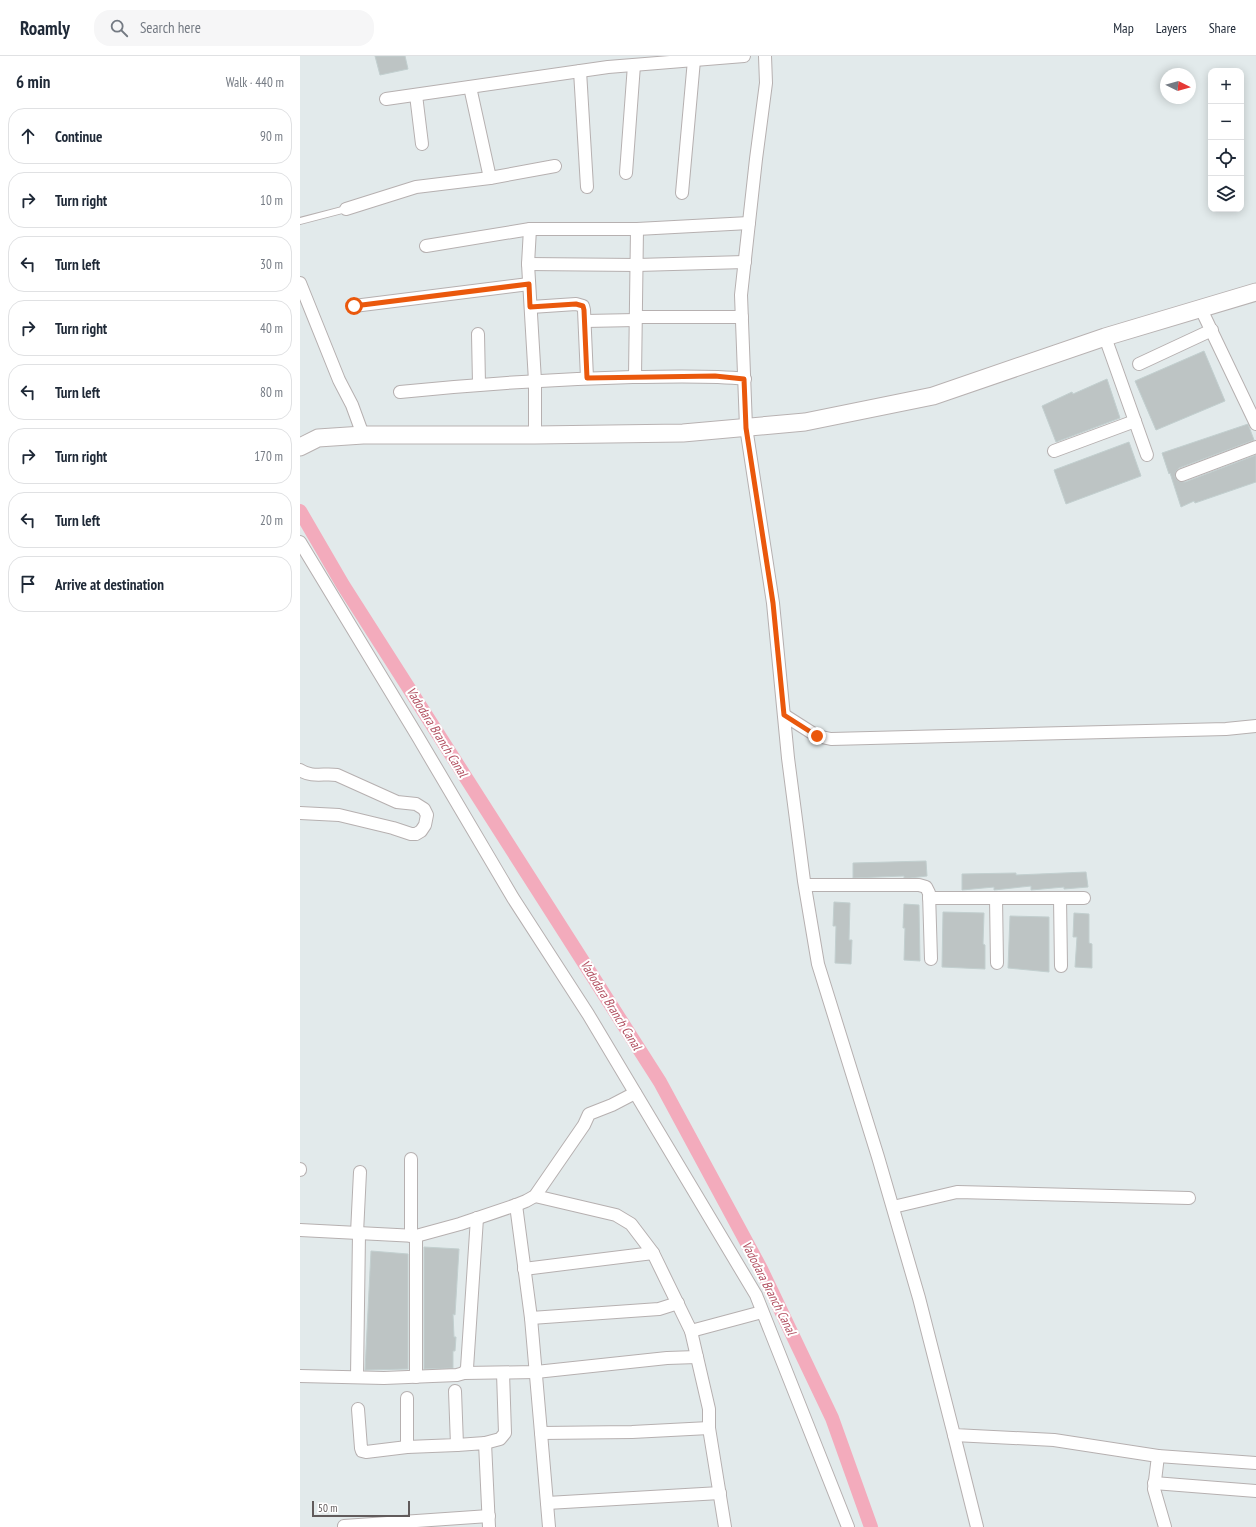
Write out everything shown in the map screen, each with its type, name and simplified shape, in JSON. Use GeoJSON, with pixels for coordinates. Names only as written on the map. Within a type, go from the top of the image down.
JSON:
{"type":"FeatureCollection","features":[{"type":"Feature","properties":{"kind":"street"},"geometry":{"type":"LineString","coordinates":[[386,99],[580,71],[744,56]]}},
{"type":"Feature","properties":{"kind":"street"},"geometry":{"type":"LineString","coordinates":[[765,56],[766,83],[741,295],[746,428],[773,603],[784,715],[805,885],[818,964],[893,1207],[977,1527]]}},
{"type":"Feature","properties":{"kind":"street"},"geometry":{"type":"LineString","coordinates":[[682,193],[694,60]]}},
{"type":"Feature","properties":{"kind":"street"},"geometry":{"type":"LineString","coordinates":[[626,173],[634,65]]}},
{"type":"Feature","properties":{"kind":"street"},"geometry":{"type":"LineString","coordinates":[[580,71],[587,187]]}},
{"type":"Feature","properties":{"kind":"street"},"geometry":{"type":"LineString","coordinates":[[470,87],[490,178]]}},
{"type":"Feature","properties":{"kind":"street"},"geometry":{"type":"LineString","coordinates":[[416,95],[422,144]]}},
{"type":"Feature","properties":{"kind":"street"},"geometry":{"type":"LineString","coordinates":[[346,209],[416,187],[490,178],[555,166]]}},
{"type":"Feature","properties":{"kind":"street"},"geometry":{"type":"LineString","coordinates":[[426,246],[530,229],[637,229],[749,223]]}},
{"type":"Feature","properties":{"kind":"street"},"geometry":{"type":"LineString","coordinates":[[530,229],[528,264],[535,381],[535,435]]}},
{"type":"Feature","properties":{"kind":"street"},"geometry":{"type":"LineString","coordinates":[[635,377],[637,229]]}},
{"type":"Feature","properties":{"kind":"street"},"geometry":{"type":"LineString","coordinates":[[528,264],[637,265],[745,262]]}},
{"type":"Feature","properties":{"kind":"street"},"geometry":{"type":"LineString","coordinates":[[300,283],[339,380],[352,405],[363,435]]}},
{"type":"Feature","properties":{"kind":"street"},"geometry":{"type":"LineString","coordinates":[[354,306],[529,284]]}},
{"type":"Feature","properties":{"kind":"street"},"geometry":{"type":"LineString","coordinates":[[300,447],[318,438],[363,435],[683,434],[805,422],[933,396],[1106,337],[1256,292]]}},
{"type":"Feature","properties":{"kind":"street"},"geometry":{"type":"LineString","coordinates":[[530,307],[579,304],[583,306],[587,378]]}},
{"type":"Feature","properties":{"kind":"street"},"geometry":{"type":"LineString","coordinates":[[1201,309],[1256,424]]}},
{"type":"Feature","properties":{"kind":"street"},"geometry":{"type":"LineString","coordinates":[[585,321],[636,318],[742,317]]}},
{"type":"Feature","properties":{"kind":"street"},"geometry":{"type":"LineString","coordinates":[[1139,364],[1212,330]]}},
{"type":"Feature","properties":{"kind":"street"},"geometry":{"type":"LineString","coordinates":[[478,334],[479,384]]}},
{"type":"Feature","properties":{"kind":"street"},"geometry":{"type":"LineString","coordinates":[[1106,337],[1147,455]]}},
{"type":"Feature","properties":{"kind":"street"},"geometry":{"type":"LineString","coordinates":[[400,392],[479,384],[587,378],[715,376],[744,379]]}},
{"type":"Feature","properties":{"kind":"street"},"geometry":{"type":"LineString","coordinates":[[1054,451],[1135,421]]}},
{"type":"Feature","properties":{"kind":"street"},"geometry":{"type":"LineString","coordinates":[[1182,475],[1256,447]]}},
{"type":"Feature","properties":{"kind":"street"},"geometry":{"type":"LineString","coordinates":[[300,542],[513,898],[588,1014],[756,1295],[848,1527]]}},
{"type":"Feature","properties":{"kind":"street"},"geometry":{"type":"LineString","coordinates":[[784,715],[817,736],[831,739],[1256,726]]}},
{"type":"Feature","properties":{"kind":"street"},"geometry":{"type":"LineString","coordinates":[[300,770],[312,775],[337,775],[397,802],[416,804],[424,809],[427,815],[425,825],[421,831],[416,834],[411,834],[339,815],[300,813]]}},
{"type":"Feature","properties":{"kind":"street"},"geometry":{"type":"LineString","coordinates":[[805,885],[919,885],[926,887],[929,893],[931,958]]}},
{"type":"Feature","properties":{"kind":"street"},"geometry":{"type":"LineString","coordinates":[[929,898],[1084,898]]}},
{"type":"Feature","properties":{"kind":"street"},"geometry":{"type":"LineString","coordinates":[[996,898],[997,963]]}},
{"type":"Feature","properties":{"kind":"street"},"geometry":{"type":"LineString","coordinates":[[1060,898],[1061,966]]}},
{"type":"Feature","properties":{"kind":"street"},"geometry":{"type":"LineString","coordinates":[[300,1230],[413,1236],[477,1218],[526,1201],[535,1196],[584,1126],[587,1116],[590,1113],[612,1105],[635,1093]]}},
{"type":"Feature","properties":{"kind":"street"},"geometry":{"type":"LineString","coordinates":[[411,1159],[416,1377]]}},
{"type":"Feature","properties":{"kind":"street"},"geometry":{"type":"LineString","coordinates":[[356,1377],[360,1172]]}},
{"type":"Feature","properties":{"kind":"street"},"geometry":{"type":"LineString","coordinates":[[893,1207],[957,1192],[1189,1198]]}},
{"type":"Feature","properties":{"kind":"street"},"geometry":{"type":"LineString","coordinates":[[535,1196],[616,1216],[632,1224],[653,1253],[691,1331],[709,1409],[709,1428],[725,1527]]}},
{"type":"Feature","properties":{"kind":"street"},"geometry":{"type":"LineString","coordinates":[[516,1205],[531,1318],[549,1527]]}},
{"type":"Feature","properties":{"kind":"street"},"geometry":{"type":"LineString","coordinates":[[464,1373],[467,1368],[477,1218]]}},
{"type":"Feature","properties":{"kind":"street"},"geometry":{"type":"LineString","coordinates":[[524,1269],[653,1253]]}},
{"type":"Feature","properties":{"kind":"street"},"geometry":{"type":"LineString","coordinates":[[531,1318],[659,1309],[678,1303]]}},
{"type":"Feature","properties":{"kind":"street"},"geometry":{"type":"LineString","coordinates":[[691,1331],[762,1312]]}},
{"type":"Feature","properties":{"kind":"street"},"geometry":{"type":"LineString","coordinates":[[300,1376],[416,1377],[457,1375],[464,1373],[536,1372],[667,1358],[697,1358]]}},
{"type":"Feature","properties":{"kind":"street"},"geometry":{"type":"LineString","coordinates":[[358,1409],[360,1448],[362,1451],[366,1452],[407,1447],[485,1443],[500,1439],[505,1433],[503,1373]]}},
{"type":"Feature","properties":{"kind":"street"},"geometry":{"type":"LineString","coordinates":[[455,1391],[457,1445]]}},
{"type":"Feature","properties":{"kind":"street"},"geometry":{"type":"LineString","coordinates":[[407,1398],[407,1447]]}},
{"type":"Feature","properties":{"kind":"street"},"geometry":{"type":"LineString","coordinates":[[541,1433],[709,1428]]}},
{"type":"Feature","properties":{"kind":"street"},"geometry":{"type":"LineString","coordinates":[[954,1435],[1054,1440],[1158,1456],[1256,1464]]}},
{"type":"Feature","properties":{"kind":"street"},"geometry":{"type":"LineString","coordinates":[[344,1526],[489,1521],[485,1443]]}},
{"type":"Feature","properties":{"kind":"street"},"geometry":{"type":"LineString","coordinates":[[1158,1456],[1154,1489],[1166,1527]]}},
{"type":"Feature","properties":{"kind":"street"},"geometry":{"type":"LineString","coordinates":[[1154,1483],[1256,1491]]}},
{"type":"Feature","properties":{"kind":"street"},"geometry":{"type":"LineString","coordinates":[[547,1504],[720,1493]]}},
{"type":"Feature","properties":{"kind":"lane"},"geometry":{"type":"LineString","coordinates":[[300,221],[346,209]]}},
{"type":"Feature","properties":{"kind":"building"},"geometry":{"type":"Polygon","coordinates":[[[375,56],[405,56],[408,69],[380,75],[375,56]]]}},
{"type":"Feature","properties":{"kind":"building"},"geometry":{"type":"Polygon","coordinates":[[[1204,351],[1225,401],[1156,430],[1135,381],[1204,351]]]}},
{"type":"Feature","properties":{"kind":"building"},"geometry":{"type":"Polygon","coordinates":[[[1107,379],[1120,418],[1056,442],[1042,406],[1072,392],[1073,394],[1107,379]]]}},
{"type":"Feature","properties":{"kind":"building"},"geometry":{"type":"Polygon","coordinates":[[[1248,424],[1254,440],[1179,468],[1176,471],[1175,477],[1178,481],[1185,482],[1256,455],[1256,482],[1195,503],[1194,501],[1181,507],[1162,453],[1248,424]]]}},
{"type":"Feature","properties":{"kind":"building"},"geometry":{"type":"Polygon","coordinates":[[[1129,442],[1141,476],[1066,504],[1054,470],[1129,442]]]}},
{"type":"Feature","properties":{"kind":"building"},"geometry":{"type":"Polygon","coordinates":[[[926,861],[927,876],[910,878],[904,878],[904,876],[853,878],[853,863],[926,861]]]}},
{"type":"Feature","properties":{"kind":"building"},"geometry":{"type":"Polygon","coordinates":[[[1086,872],[1088,887],[1064,889],[1064,887],[1031,890],[1031,886],[994,890],[994,887],[962,890],[962,874],[1016,873],[1016,875],[1086,872]]]}},
{"type":"Feature","properties":{"kind":"building"},"geometry":{"type":"Polygon","coordinates":[[[834,902],[850,903],[849,940],[852,940],[851,964],[835,963],[836,926],[833,926],[834,902]]]}},
{"type":"Feature","properties":{"kind":"building"},"geometry":{"type":"Polygon","coordinates":[[[904,904],[919,905],[920,961],[904,960],[904,904]]]}},
{"type":"Feature","properties":{"kind":"building"},"geometry":{"type":"Polygon","coordinates":[[[943,912],[984,913],[983,944],[985,945],[985,969],[942,967],[943,912]]]}},
{"type":"Feature","properties":{"kind":"building"},"geometry":{"type":"Polygon","coordinates":[[[1074,913],[1089,914],[1089,943],[1092,944],[1092,968],[1075,967],[1077,937],[1073,937],[1074,913]]]}},
{"type":"Feature","properties":{"kind":"building"},"geometry":{"type":"Polygon","coordinates":[[[1010,916],[1049,917],[1049,972],[1008,968],[1010,916]]]}},
{"type":"Feature","properties":{"kind":"building"},"geometry":{"type":"Polygon","coordinates":[[[424,1247],[459,1249],[455,1315],[453,1314],[454,1337],[456,1337],[455,1351],[453,1351],[453,1368],[424,1369],[424,1247]]]}},
{"type":"Feature","properties":{"kind":"building"},"geometry":{"type":"Polygon","coordinates":[[[371,1251],[408,1254],[408,1369],[365,1370],[371,1251]]]}},
{"type":"Feature","properties":{"kind":"waterway","name":"Vadodara Branch Canal"},"geometry":{"type":"LineString","coordinates":[[300,511],[343,585],[660,1082],[761,1269],[832,1418],[871,1527]]}},
{"type":"Feature","properties":{"kind":"route"},"geometry":{"type":"LineString","coordinates":[[354,306],[529,284],[530,307],[576,304],[583,306],[587,378],[715,376],[744,379],[746,428],[773,603],[784,715],[817,736]]}}]}
